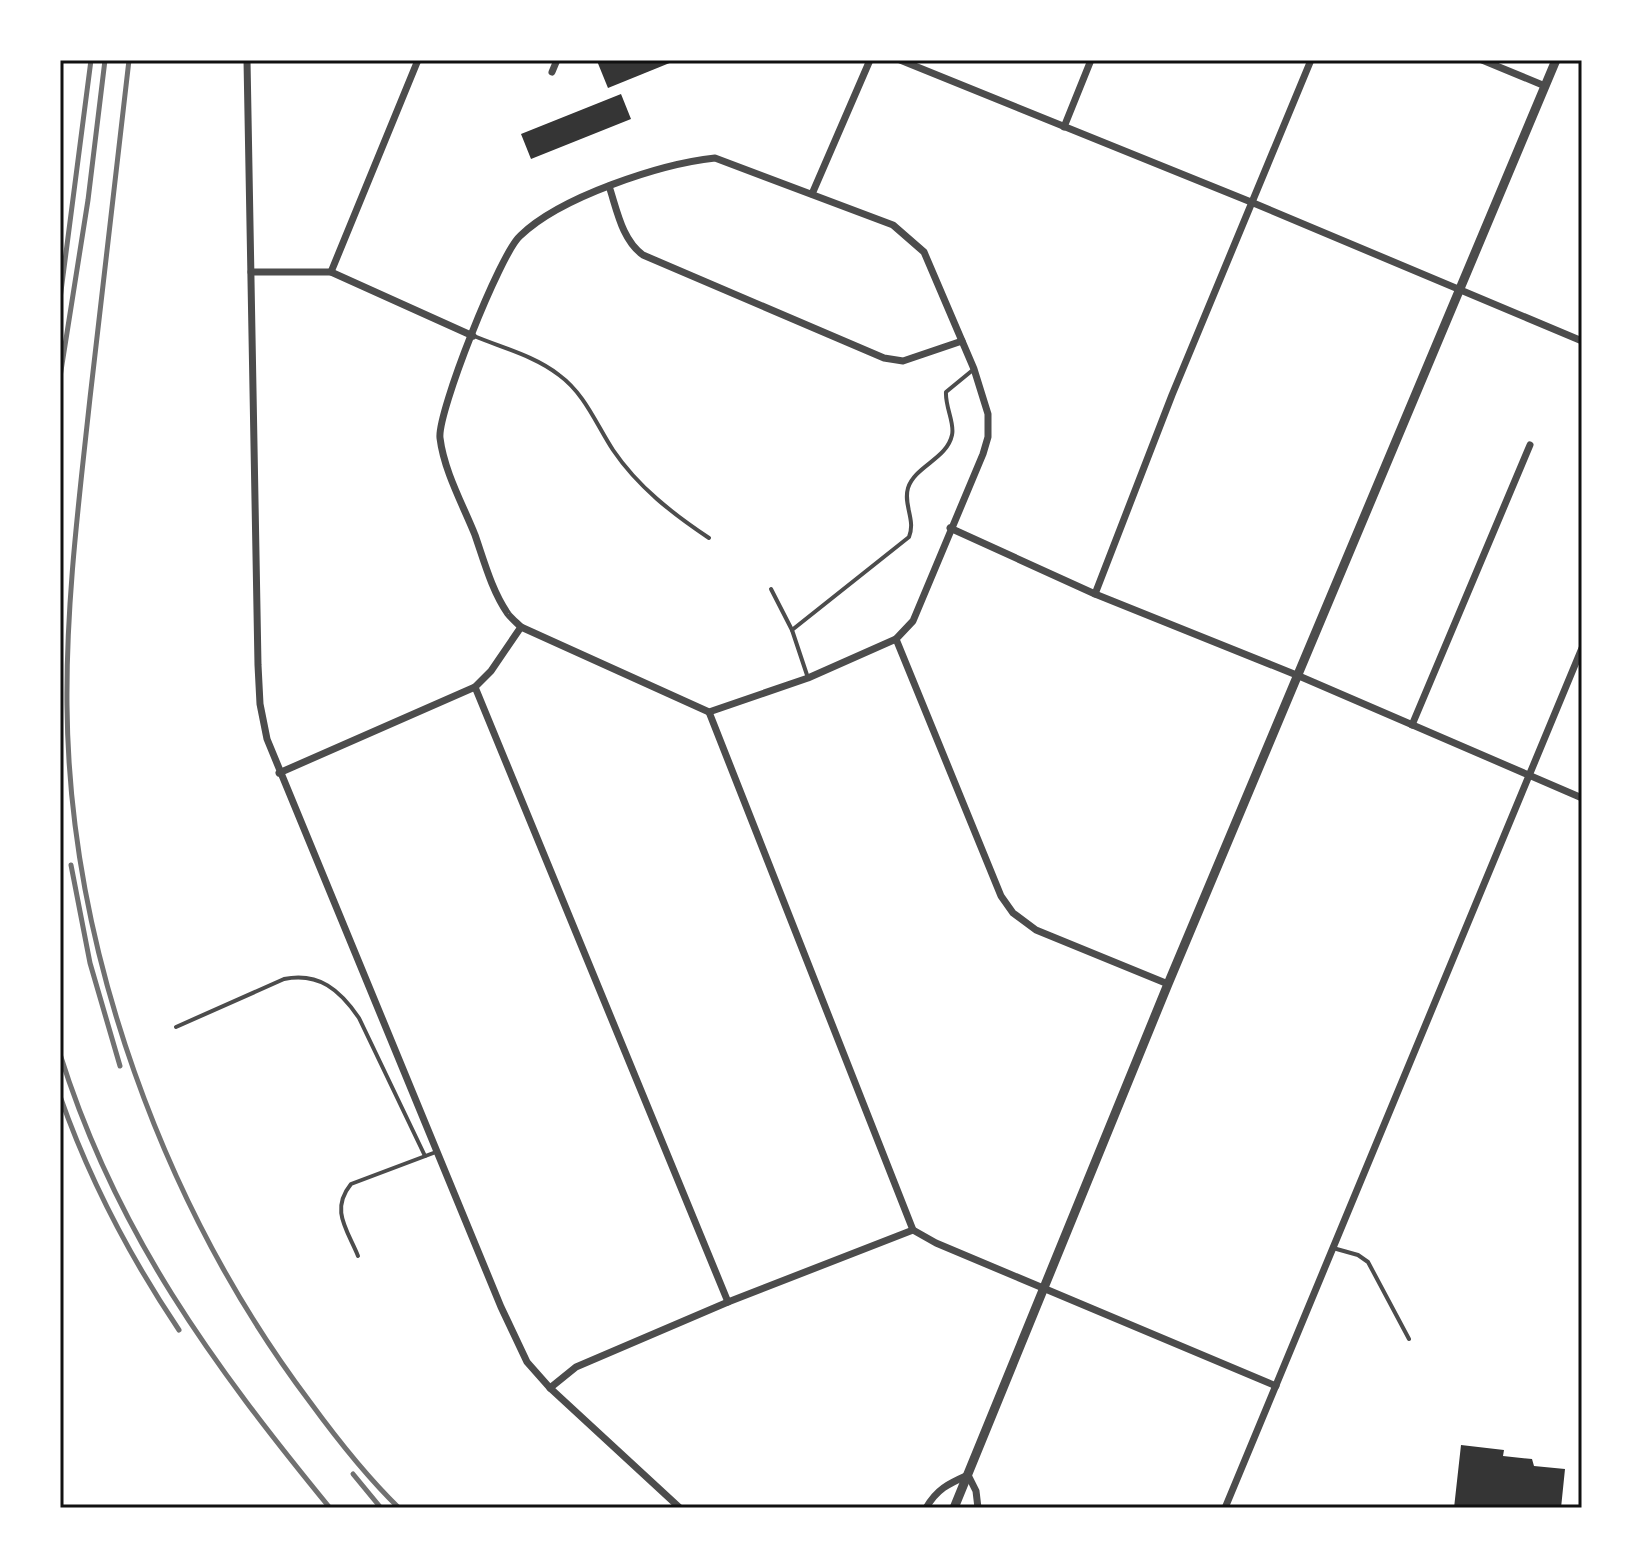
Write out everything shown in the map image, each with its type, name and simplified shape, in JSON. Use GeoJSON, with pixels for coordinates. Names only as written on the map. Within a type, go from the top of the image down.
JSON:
{"type":"FeatureCollection","features":[{"type":"Feature","properties":{"kind":"street"},"geometry":{"type":"LineString","coordinates":[[247,60],[260,704],[267,739],[436,1152],[527,1362],[550,1388],[680,1508]]}},
{"type":"Feature","properties":{"kind":"street"},"geometry":{"type":"LineString","coordinates":[[331,272],[418,60]]}},
{"type":"Feature","properties":{"kind":"street"},"geometry":{"type":"LineString","coordinates":[[552,72],[557,60]]}},
{"type":"Feature","properties":{"kind":"street"},"geometry":{"type":"LineString","coordinates":[[812,194],[870,60]]}},
{"type":"Feature","properties":{"kind":"street"},"geometry":{"type":"LineString","coordinates":[[900,60],[1251,202],[1582,341]]}},
{"type":"Feature","properties":{"kind":"street"},"geometry":{"type":"LineString","coordinates":[[1064,127],[1091,60]]}},
{"type":"Feature","properties":{"kind":"street"},"geometry":{"type":"LineString","coordinates":[[1095,594],[1172,395],[1311,60]]}},
{"type":"Feature","properties":{"kind":"street"},"geometry":{"type":"LineString","coordinates":[[1482,60],[1545,86]]}},
{"type":"Feature","properties":{"kind":"street"},"geometry":{"type":"LineString","coordinates":[[954,1508],[1168,984],[1556,60]]}},
{"type":"Feature","properties":{"kind":"street"},"geometry":{"type":"LineString","coordinates":[[715,158],[893,225],[924,252],[974,369],[988,414],[988,437],[913,621],[896,639],[808,678],[709,712],[521,627],[509,614],[496,591],[450,474],[440,436],[444,408],[496,272],[517,238],[538,220],[609,186],[660,168],[715,158]]}},
{"type":"Feature","properties":{"kind":"street"},"geometry":{"type":"LineString","coordinates":[[609,186],[626,235],[632,247],[643,255],[884,358],[903,361],[962,341]]}},
{"type":"Feature","properties":{"kind":"street"},"geometry":{"type":"LineString","coordinates":[[251,272],[331,272],[473,336]]}},
{"type":"Feature","properties":{"kind":"street"},"geometry":{"type":"LineString","coordinates":[[1412,725],[1530,445]]}},
{"type":"Feature","properties":{"kind":"street"},"geometry":{"type":"LineString","coordinates":[[950,528],[1095,594],[1299,676],[1582,798]]}},
{"type":"Feature","properties":{"kind":"street"},"geometry":{"type":"LineString","coordinates":[[279,773],[475,687],[491,671],[521,627]]}},
{"type":"Feature","properties":{"kind":"street"},"geometry":{"type":"LineString","coordinates":[[896,639],[1001,896],[1013,913],[1036,930],[1168,984]]}},
{"type":"Feature","properties":{"kind":"street"},"geometry":{"type":"LineString","coordinates":[[1225,1508],[1582,648]]}},
{"type":"Feature","properties":{"kind":"street"},"geometry":{"type":"LineString","coordinates":[[475,687],[728,1302]]}},
{"type":"Feature","properties":{"kind":"street"},"geometry":{"type":"LineString","coordinates":[[709,712],[913,1230],[936,1243],[1276,1386]]}},
{"type":"Feature","properties":{"kind":"street"},"geometry":{"type":"LineString","coordinates":[[550,1388],[576,1367],[728,1302],[913,1230]]}},
{"type":"Feature","properties":{"kind":"street"},"geometry":{"type":"LineString","coordinates":[[926,1508],[944,1485],[968,1475]]}},
{"type":"Feature","properties":{"kind":"street"},"geometry":{"type":"LineString","coordinates":[[968,1475],[976,1491],[978,1508]]}},
{"type":"Feature","properties":{"kind":"lane"},"geometry":{"type":"LineString","coordinates":[[473,336],[541,363],[560,375],[587,404],[613,450],[629,471],[672,514],[709,538]]}},
{"type":"Feature","properties":{"kind":"lane"},"geometry":{"type":"LineString","coordinates":[[792,630],[909,537],[912,530],[906,497],[910,483],[950,443],[953,428],[947,411],[946,392],[974,369]]}},
{"type":"Feature","properties":{"kind":"lane"},"geometry":{"type":"LineString","coordinates":[[771,589],[792,630],[808,678]]}},
{"type":"Feature","properties":{"kind":"lane"},"geometry":{"type":"LineString","coordinates":[[176,1027],[284,979],[300,976],[320,981],[347,1002],[359,1018],[425,1156]]}},
{"type":"Feature","properties":{"kind":"lane"},"geometry":{"type":"LineString","coordinates":[[358,1256],[339,1211],[343,1193],[351,1184],[436,1152]]}},
{"type":"Feature","properties":{"kind":"lane"},"geometry":{"type":"LineString","coordinates":[[1332,1248],[1358,1255],[1368,1262],[1409,1339]]}},
{"type":"Feature","properties":{"kind":"building"},"geometry":{"type":"Polygon","coordinates":[[[677,60],[608,88],[597,61],[677,60]]]}},
{"type":"Feature","properties":{"kind":"building"},"geometry":{"type":"Polygon","coordinates":[[[621,94],[631,119],[531,159],[521,134],[621,94]]]}},
{"type":"Feature","properties":{"kind":"building"},"geometry":{"type":"Polygon","coordinates":[[[1461,1445],[1504,1450],[1503,1456],[1532,1459],[1534,1466],[1565,1469],[1561,1508],[1454,1508],[1461,1445]]]}},
{"type":"Feature","properties":{"kind":"railway"},"geometry":{"type":"LineString","coordinates":[[60,299],[91,60]]}},
{"type":"Feature","properties":{"kind":"railway"},"geometry":{"type":"LineString","coordinates":[[60,377],[88,200],[105,60]]}},
{"type":"Feature","properties":{"kind":"railway"},"geometry":{"type":"LineString","coordinates":[[129,60],[82,475],[69,628],[67,705],[72,797],[85,890],[106,982],[134,1072],[169,1161],[211,1246],[258,1326],[310,1402],[352,1457],[399,1508]]}},
{"type":"Feature","properties":{"kind":"railway"},"geometry":{"type":"LineString","coordinates":[[71,865],[90,963],[120,1066]]}},
{"type":"Feature","properties":{"kind":"railway"},"geometry":{"type":"LineString","coordinates":[[60,1054],[109,1180],[139,1239],[208,1349],[330,1508]]}},
{"type":"Feature","properties":{"kind":"railway"},"geometry":{"type":"LineString","coordinates":[[60,1096],[112,1217],[179,1330]]}},
{"type":"Feature","properties":{"kind":"railway"},"geometry":{"type":"LineString","coordinates":[[353,1474],[381,1508]]}}]}
